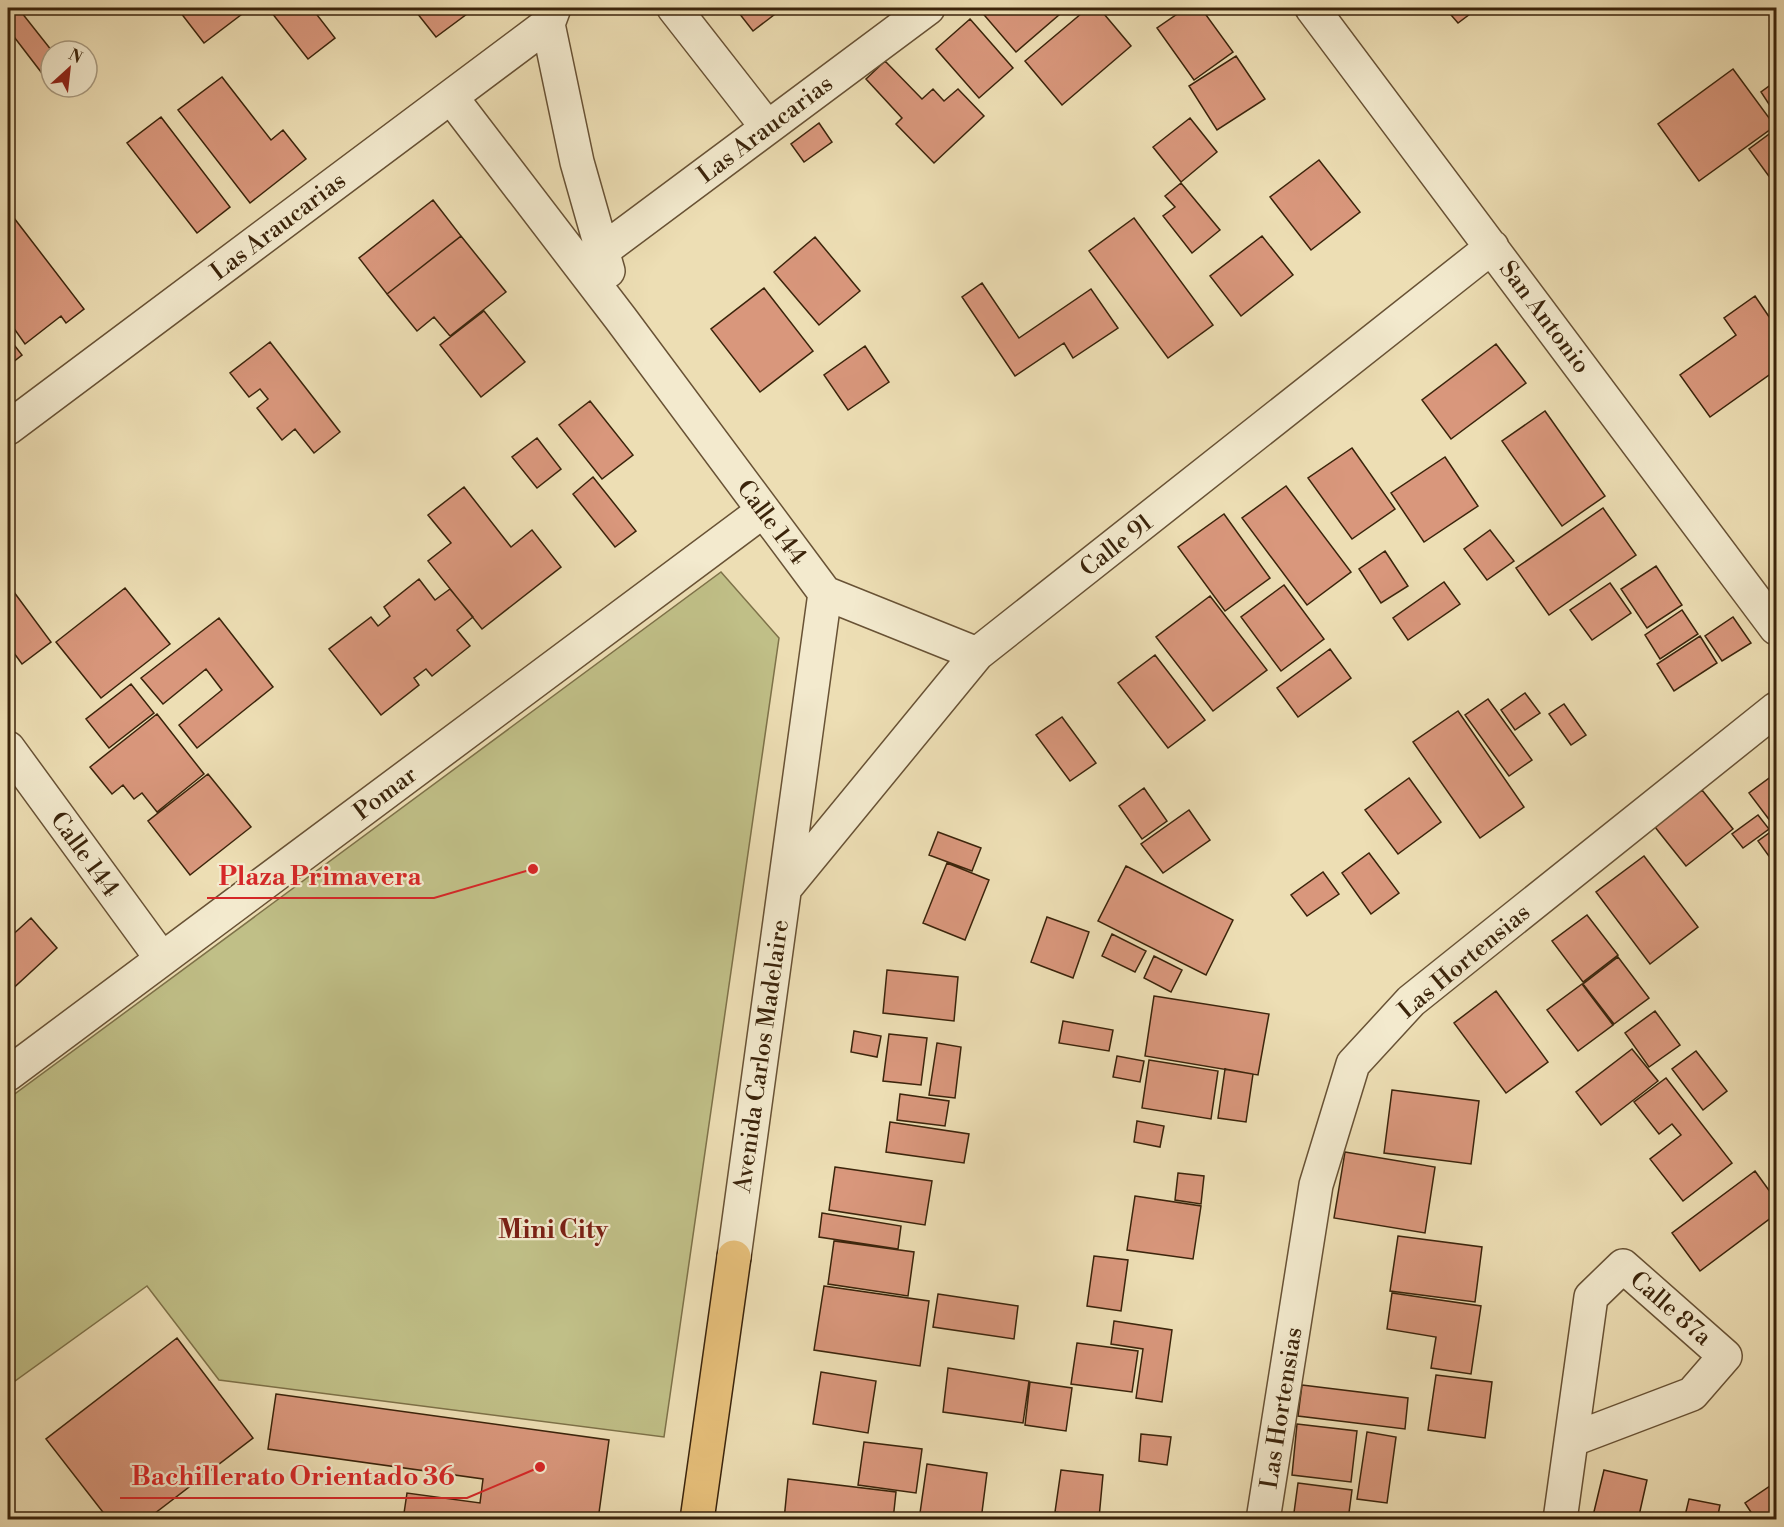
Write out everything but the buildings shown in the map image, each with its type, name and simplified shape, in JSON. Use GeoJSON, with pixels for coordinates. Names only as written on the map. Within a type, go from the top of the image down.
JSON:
{"type":"FeatureCollection","features":[{"type":"Feature","properties":{"kind":"main road","name":"Avenida Carlos Madelaire"},"geometry":{"type":"LineString","coordinates":[[697,1520],[734,1257]]}},
{"type":"Feature","properties":{"kind":"street"},"geometry":{"type":"LineString","coordinates":[[674,8],[767,128]]}},
{"type":"Feature","properties":{"kind":"street","name":"Las Araucarias"},"geometry":{"type":"LineString","coordinates":[[602,251],[928,8]]}},
{"type":"Feature","properties":{"kind":"street","name":"San Antonio"},"geometry":{"type":"LineString","coordinates":[[1312,8],[1776,628]]}},
{"type":"Feature","properties":{"kind":"street","name":"Las Araucarias"},"geometry":{"type":"LineString","coordinates":[[8,428],[451,97],[551,16]]}},
{"type":"Feature","properties":{"kind":"street","name":"Calle 144"},"geometry":{"type":"LineString","coordinates":[[551,16],[577,162],[621,319]]}},
{"type":"Feature","properties":{"kind":"street","name":"Calle 144"},"geometry":{"type":"LineString","coordinates":[[451,97],[621,319],[825,592]]}},
{"type":"Feature","properties":{"kind":"street","name":"Calle 91"},"geometry":{"type":"LineString","coordinates":[[785,888],[977,654],[1492,247]]}},
{"type":"Feature","properties":{"kind":"street","name":"Pomar"},"geometry":{"type":"LineString","coordinates":[[8,1074],[763,511]]}},
{"type":"Feature","properties":{"kind":"street"},"geometry":{"type":"LineString","coordinates":[[825,592],[977,654]]}},
{"type":"Feature","properties":{"kind":"street","name":"Avenida Carlos Madelaire"},"geometry":{"type":"LineString","coordinates":[[734,1257],[825,592]]}},
{"type":"Feature","properties":{"kind":"street","name":"Las Hortensias"},"geometry":{"type":"LineString","coordinates":[[1263,1520],[1316,1185],[1353,1064],[1410,1001],[1776,709]]}},
{"type":"Feature","properties":{"kind":"street","name":"Calle 144"},"geometry":{"type":"LineString","coordinates":[[8,748],[162,959]]}},
{"type":"Feature","properties":{"kind":"street","name":"Calle 87a"},"geometry":{"type":"LineString","coordinates":[[1560,1520],[1571,1440],[1591,1297],[1623,1266],[1725,1356],[1692,1394],[1571,1440]]}},
{"type":"Feature","properties":{"kind":"shaded area"},"geometry":{"type":"Polygon","coordinates":[[[721,572],[779,638],[664,1437],[219,1380],[147,1286],[8,1386],[8,1099],[721,572]]]}},
{"type":"Feature","properties":{"kind":"place","name":"Plaza Primavera"},"geometry":{"type":"Point","coordinates":[533,869]}},
{"type":"Feature","properties":{"kind":"place","name":"Bachillerato Orientado 36"},"geometry":{"type":"Point","coordinates":[540,1467]}},
{"type":"Feature","properties":{"kind":"district","name":"Mini City"},"geometry":{"type":"Point","coordinates":[553,1229]}}]}
